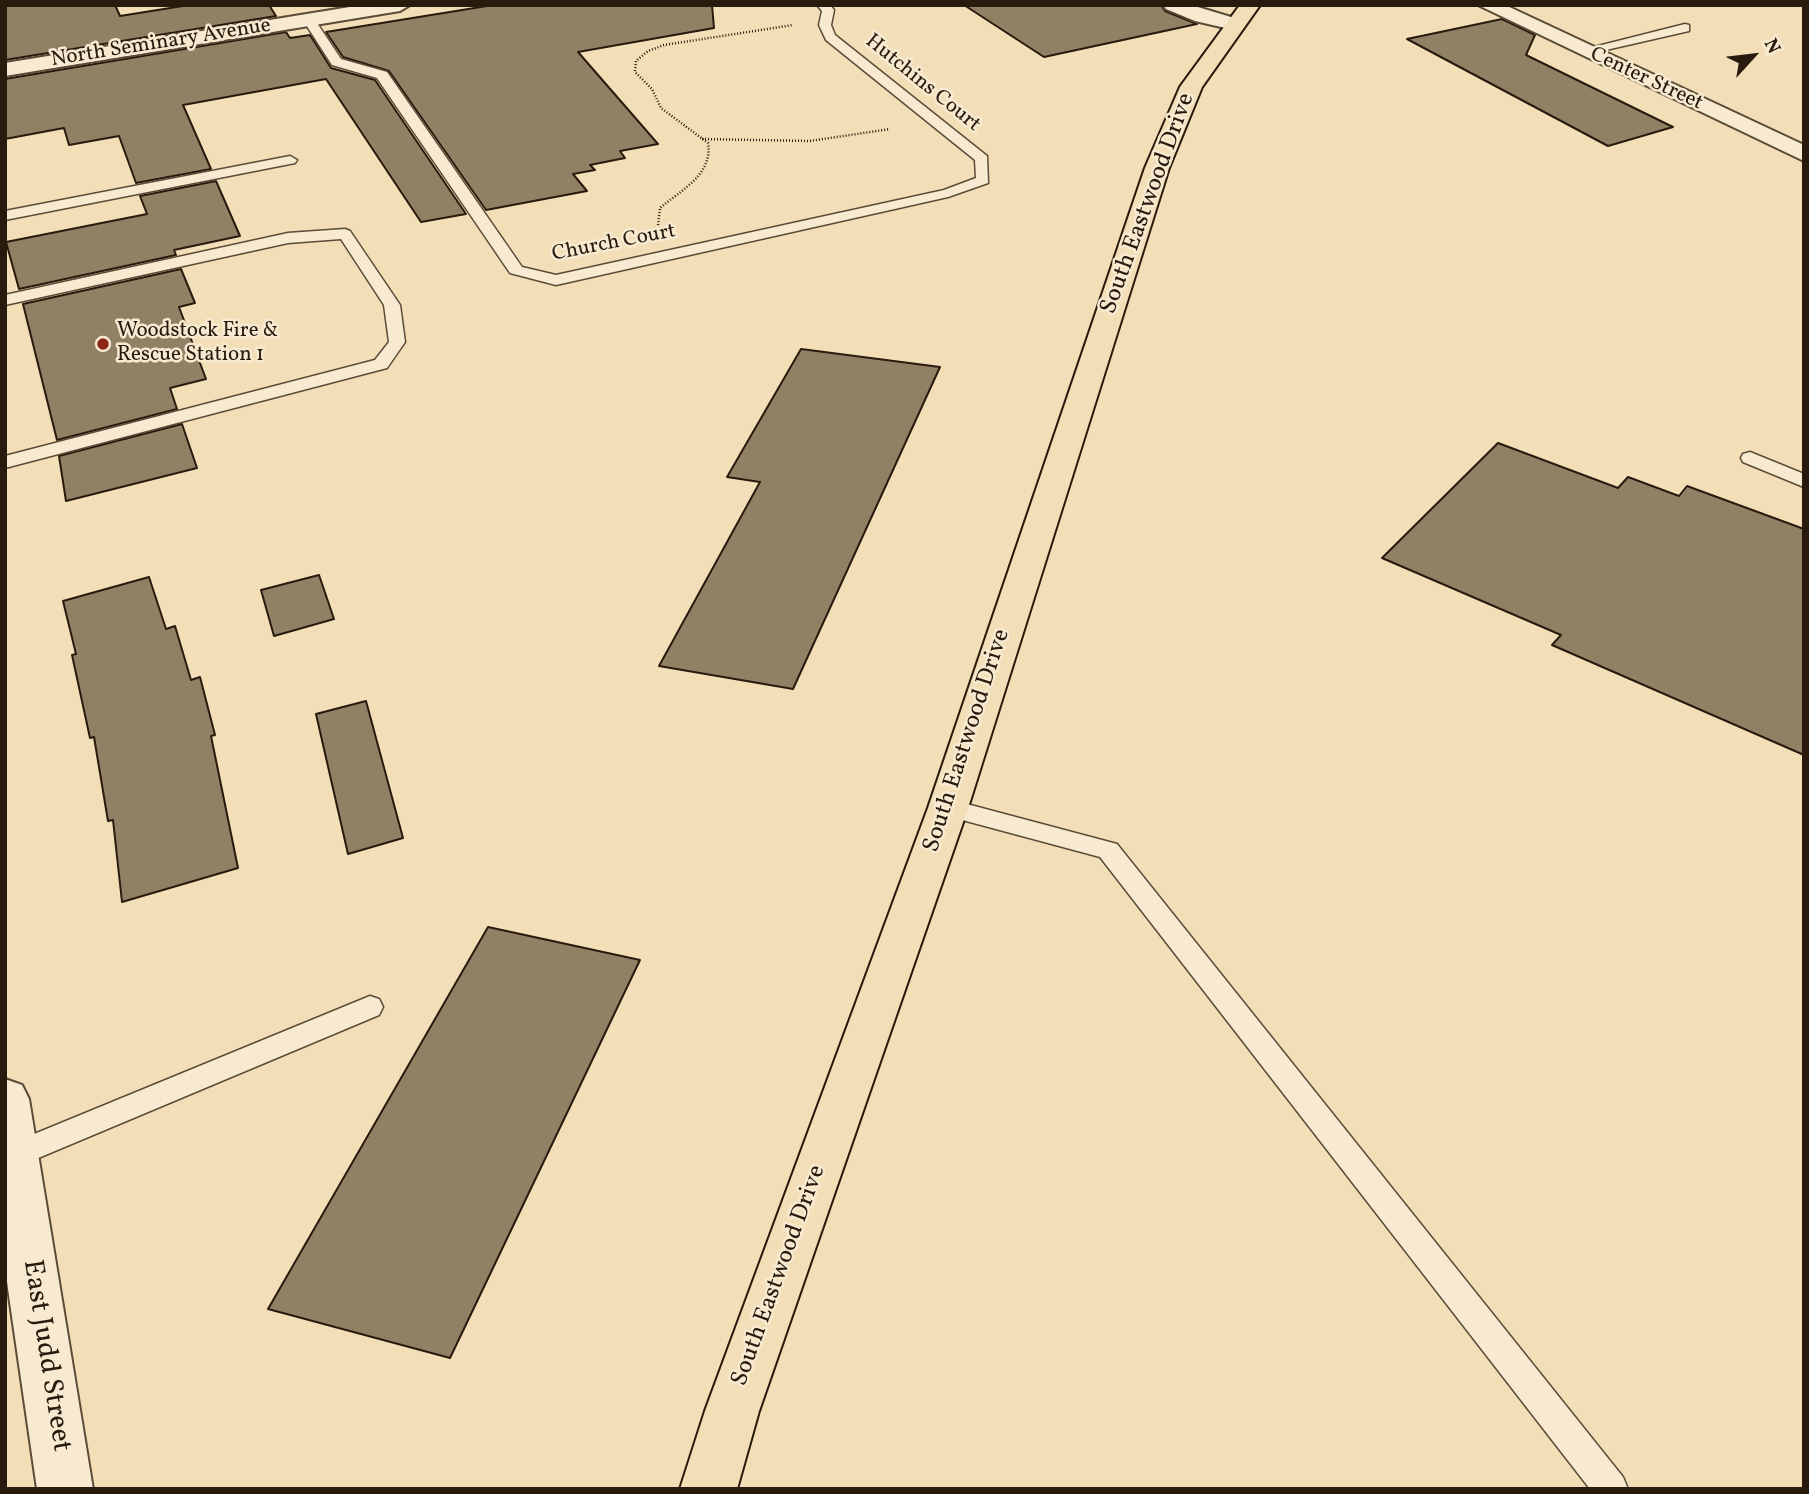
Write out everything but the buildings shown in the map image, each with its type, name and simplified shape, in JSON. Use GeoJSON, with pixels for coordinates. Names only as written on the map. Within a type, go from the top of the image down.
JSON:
{"type":"FeatureCollection","features":[{"type":"Feature","properties":{"kind":"main road","name":"South Eastwood Drive"},"geometry":{"type":"LineString","coordinates":[[708,1489],[737,1398],[948,808],[1157,168],[1191,87],[1242,15]]}},
{"type":"Feature","properties":{"kind":"street","name":"North Seminary Avenue"},"geometry":{"type":"LineString","coordinates":[[5,70],[304,13],[400,5]]}},
{"type":"Feature","properties":{"kind":"street"},"geometry":{"type":"LineString","coordinates":[[1173,5],[1202,18],[1242,15]]}},
{"type":"Feature","properties":{"kind":"street","name":"Center Street"},"geometry":{"type":"LineString","coordinates":[[1488,5],[1804,153]]}},
{"type":"Feature","properties":{"kind":"street","name":"East Judd Street"},"geometry":{"type":"LineString","coordinates":[[5,1099],[65,1489]]}},
{"type":"Feature","properties":{"kind":"lane","name":"Hutchins Court"},"geometry":{"type":"LineString","coordinates":[[823,5],[828,10],[825,25],[830,37],[982,159]]}},
{"type":"Feature","properties":{"kind":"lane","name":"Church Court"},"geometry":{"type":"LineString","coordinates":[[304,13],[336,62],[382,75],[516,270],[556,281],[948,193],[983,180],[982,159]]}},
{"type":"Feature","properties":{"kind":"lane"},"geometry":{"type":"LineString","coordinates":[[1584,51],[1685,27]]}},
{"type":"Feature","properties":{"kind":"lane"},"geometry":{"type":"LineString","coordinates":[[5,216],[290,160]]}},
{"type":"Feature","properties":{"kind":"lane"},"geometry":{"type":"LineString","coordinates":[[5,300],[43,289],[288,239],[345,234],[392,305],[397,342],[381,364],[5,462]]}},
{"type":"Feature","properties":{"kind":"lane"},"geometry":{"type":"LineString","coordinates":[[1750,458],[1804,481]]}},
{"type":"Feature","properties":{"kind":"lane"},"geometry":{"type":"LineString","coordinates":[[948,808],[1108,850],[1611,1489]]}},
{"type":"Feature","properties":{"kind":"lane"},"geometry":{"type":"LineString","coordinates":[[14,1155],[370,1007]]}},
{"type":"Feature","properties":{"kind":"path"},"geometry":{"type":"LineString","coordinates":[[658,230],[660,208],[692,182],[706,166],[710,148],[661,108],[652,89],[635,72],[636,61],[648,51],[664,45],[801,25]]}},
{"type":"Feature","properties":{"kind":"path"},"geometry":{"type":"LineString","coordinates":[[771,29],[779,36]]}},
{"type":"Feature","properties":{"kind":"path"},"geometry":{"type":"LineString","coordinates":[[702,139],[810,141],[890,129]]}},
{"type":"Feature","properties":{"kind":"place","name":"Woodstock Fire & Rescue Station 1"},"geometry":{"type":"Point","coordinates":[103,344]}}]}
